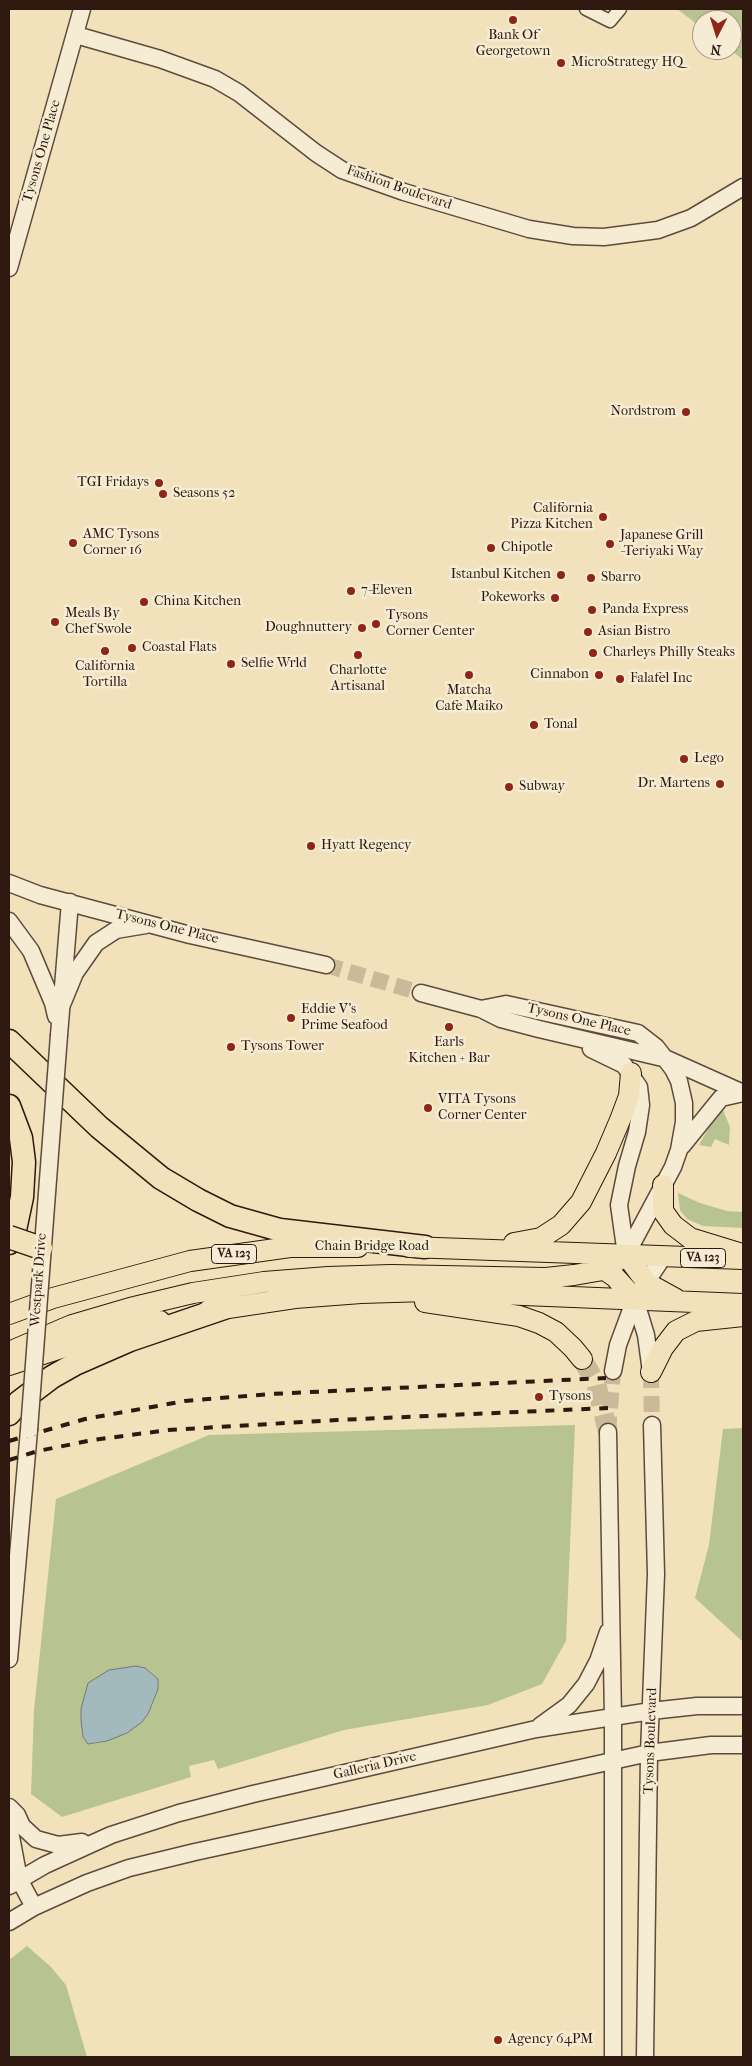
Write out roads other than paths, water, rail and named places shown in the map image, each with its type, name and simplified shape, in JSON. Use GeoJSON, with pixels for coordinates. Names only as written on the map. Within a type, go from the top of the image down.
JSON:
{"type":"FeatureCollection","features":[{"type":"Feature","properties":{"kind":"highway"},"geometry":{"type":"LineString","coordinates":[[9,1041],[99,1127],[162,1178],[198,1200],[230,1216],[280,1230],[424,1247]]}},
{"type":"Feature","properties":{"kind":"highway"},"geometry":{"type":"LineString","coordinates":[[9,1106],[21,1138],[24,1162],[21,1206],[9,1243]]}},
{"type":"Feature","properties":{"kind":"highway"},"geometry":{"type":"LineString","coordinates":[[9,1238],[42,1248]]}},
{"type":"Feature","properties":{"kind":"highway"},"geometry":{"type":"LineString","coordinates":[[9,1414],[19,1402],[52,1377],[75,1364],[130,1340],[224,1308]]}},
{"type":"Feature","properties":{"kind":"main road"},"geometry":{"type":"LineString","coordinates":[[467,1248],[541,1238],[561,1225],[581,1202],[606,1153],[629,1096],[631,1073]]}},
{"type":"Feature","properties":{"kind":"main road"},"geometry":{"type":"LineString","coordinates":[[662,1185],[663,1211],[672,1225],[690,1238],[743,1254]]}},
{"type":"Feature","properties":{"kind":"main road","name":"Chain Bridge Road"},"geometry":{"type":"LineString","coordinates":[[9,1314],[53,1298],[190,1261],[290,1247],[467,1248],[663,1258],[743,1259]]}},
{"type":"Feature","properties":{"kind":"main road"},"geometry":{"type":"LineString","coordinates":[[569,1252],[590,1260],[615,1278],[635,1299]]}},
{"type":"Feature","properties":{"kind":"main road"},"geometry":{"type":"LineString","coordinates":[[9,1354],[16,1349],[72,1325],[122,1310],[193,1293],[246,1285],[328,1278],[391,1275],[546,1278],[603,1270],[626,1255],[646,1282],[682,1302]]}},
{"type":"Feature","properties":{"kind":"main road"},"geometry":{"type":"LineString","coordinates":[[9,1365],[92,1338],[151,1322],[224,1308],[295,1298],[361,1293],[428,1292],[743,1304]]}},
{"type":"Feature","properties":{"kind":"main road"},"geometry":{"type":"LineString","coordinates":[[361,1293],[519,1316],[556,1332],[582,1359]]}},
{"type":"Feature","properties":{"kind":"main road"},"geometry":{"type":"LineString","coordinates":[[651,1372],[663,1348],[676,1331],[696,1320],[743,1316]]}},
{"type":"Feature","properties":{"kind":"street","name":"Tysons One Place"},"geometry":{"type":"LineString","coordinates":[[9,268],[82,9]]}},
{"type":"Feature","properties":{"kind":"street"},"geometry":{"type":"LineString","coordinates":[[586,9],[610,22],[620,9]]}},
{"type":"Feature","properties":{"kind":"street","name":"Fashion Boulevard"},"geometry":{"type":"LineString","coordinates":[[76,35],[169,62],[215,79],[239,93],[316,153],[342,170],[404,192],[529,229],[573,236],[604,237],[658,230],[691,218],[743,187]]}},
{"type":"Feature","properties":{"kind":"street","name":"Tysons One Place"},"geometry":{"type":"LineString","coordinates":[[9,884],[190,935],[326,965]]}},
{"type":"Feature","properties":{"kind":"street","name":"Westpark Drive"},"geometry":{"type":"LineString","coordinates":[[9,1659],[29,1430],[70,902]]}},
{"type":"Feature","properties":{"kind":"street"},"geometry":{"type":"LineString","coordinates":[[9,921],[31,950],[38,965],[54,1003],[59,1035]]}},
{"type":"Feature","properties":{"kind":"street"},"geometry":{"type":"LineString","coordinates":[[61,1007],[76,974],[96,943],[116,930],[153,924]]}},
{"type":"Feature","properties":{"kind":"street","name":"Tysons One Place"},"geometry":{"type":"LineString","coordinates":[[421,993],[481,1009],[501,1019],[667,1059],[743,1093]]}},
{"type":"Feature","properties":{"kind":"street","name":"Tysons One Place"},"geometry":{"type":"LineString","coordinates":[[481,1009],[506,1004],[638,1033],[656,1047],[667,1059]]}},
{"type":"Feature","properties":{"kind":"street"},"geometry":{"type":"LineString","coordinates":[[539,1029],[606,1055],[624,1065],[639,1087],[641,1105],[637,1132],[626,1166],[619,1205],[626,1255]]}},
{"type":"Feature","properties":{"kind":"street"},"geometry":{"type":"LineString","coordinates":[[667,1059],[679,1081],[684,1103],[684,1122],[679,1150]]}},
{"type":"Feature","properties":{"kind":"street"},"geometry":{"type":"LineString","coordinates":[[626,1255],[679,1150],[721,1098],[743,1093]]}},
{"type":"Feature","properties":{"kind":"street"},"geometry":{"type":"LineString","coordinates":[[613,1371],[618,1345],[635,1299],[663,1258]]}},
{"type":"Feature","properties":{"kind":"street"},"geometry":{"type":"LineString","coordinates":[[635,1299],[646,1335],[651,1372]]}},
{"type":"Feature","properties":{"kind":"street","name":"Tysons Boulevard"},"geometry":{"type":"LineString","coordinates":[[645,2057],[650,1753],[656,1574],[652,1425]]}},
{"type":"Feature","properties":{"kind":"street"},"geometry":{"type":"LineString","coordinates":[[608,1432],[613,1718],[614,2057]]}},
{"type":"Feature","properties":{"kind":"street"},"geometry":{"type":"LineString","coordinates":[[536,1729],[569,1705],[586,1684],[598,1661],[612,1618]]}},
{"type":"Feature","properties":{"kind":"street","name":"Galleria Drive"},"geometry":{"type":"LineString","coordinates":[[14,1883],[73,1851],[111,1835],[144,1823],[236,1798],[536,1729],[613,1718],[651,1710],[697,1706],[743,1706]]}},
{"type":"Feature","properties":{"kind":"street"},"geometry":{"type":"LineString","coordinates":[[9,1922],[34,1907],[87,1883],[138,1866],[650,1753],[711,1745],[743,1745]]}},
{"type":"Feature","properties":{"kind":"street"},"geometry":{"type":"LineString","coordinates":[[9,1807],[17,1815],[28,1832],[46,1843],[74,1844],[111,1835]]}},
{"type":"Feature","properties":{"kind":"street"},"geometry":{"type":"LineString","coordinates":[[9,1826],[14,1883],[34,1907]]}},
{"type":"Feature","properties":{"kind":"water"},"geometry":{"type":"Polygon","coordinates":[[[136,1666],[145,1668],[158,1679],[158,1689],[148,1714],[142,1722],[127,1733],[107,1741],[88,1744],[83,1737],[81,1709],[88,1683],[109,1670],[136,1666]]]}},
{"type":"Feature","properties":{"kind":"tunnel"},"geometry":{"type":"LineString","coordinates":[[326,965],[421,993]]}},
{"type":"Feature","properties":{"kind":"tunnel"},"geometry":{"type":"LineString","coordinates":[[582,1359],[596,1383],[608,1432]]}},
{"type":"Feature","properties":{"kind":"tunnel"},"geometry":{"type":"LineString","coordinates":[[608,1432],[613,1371]]}},
{"type":"Feature","properties":{"kind":"tunnel"},"geometry":{"type":"LineString","coordinates":[[651,1372],[652,1425]]}},
{"type":"Feature","properties":{"kind":"railway"},"geometry":{"type":"LineString","coordinates":[[9,1441],[85,1419],[185,1401],[270,1394],[606,1378]]}},
{"type":"Feature","properties":{"kind":"railway"},"geometry":{"type":"LineString","coordinates":[[9,1460],[38,1451],[93,1440],[168,1430],[337,1420],[608,1408]]}},
{"type":"Feature","properties":{"kind":"place","name":"Bank Of Georgetown"},"geometry":{"type":"Point","coordinates":[513,20]}},
{"type":"Feature","properties":{"kind":"place","name":"MicroStrategy HQ"},"geometry":{"type":"Point","coordinates":[561,63]}},
{"type":"Feature","properties":{"kind":"place","name":"Nordstrom"},"geometry":{"type":"Point","coordinates":[686,412]}},
{"type":"Feature","properties":{"kind":"place","name":"TGI Fridays"},"geometry":{"type":"Point","coordinates":[159,483]}},
{"type":"Feature","properties":{"kind":"place","name":"Seasons 52"},"geometry":{"type":"Point","coordinates":[163,494]}},
{"type":"Feature","properties":{"kind":"place","name":"California Pizza Kitchen"},"geometry":{"type":"Point","coordinates":[603,517]}},
{"type":"Feature","properties":{"kind":"place","name":"AMC Tysons Corner 16"},"geometry":{"type":"Point","coordinates":[73,543]}},
{"type":"Feature","properties":{"kind":"place","name":"Japanese Grill -Teriyaki Way"},"geometry":{"type":"Point","coordinates":[610,544]}},
{"type":"Feature","properties":{"kind":"place","name":"Chipotle"},"geometry":{"type":"Point","coordinates":[491,548]}},
{"type":"Feature","properties":{"kind":"place","name":"Istanbul Kitchen"},"geometry":{"type":"Point","coordinates":[561,575]}},
{"type":"Feature","properties":{"kind":"place","name":"Sbarro"},"geometry":{"type":"Point","coordinates":[591,578]}},
{"type":"Feature","properties":{"kind":"place","name":"7-Eleven"},"geometry":{"type":"Point","coordinates":[351,591]}},
{"type":"Feature","properties":{"kind":"place","name":"Pokeworks"},"geometry":{"type":"Point","coordinates":[555,598]}},
{"type":"Feature","properties":{"kind":"place","name":"China Kitchen"},"geometry":{"type":"Point","coordinates":[144,602]}},
{"type":"Feature","properties":{"kind":"place","name":"Panda Express"},"geometry":{"type":"Point","coordinates":[592,610]}},
{"type":"Feature","properties":{"kind":"place","name":"Meals By Chef Swole"},"geometry":{"type":"Point","coordinates":[55,622]}},
{"type":"Feature","properties":{"kind":"place","name":"Tysons Corner Center"},"geometry":{"type":"Point","coordinates":[376,624]}},
{"type":"Feature","properties":{"kind":"place","name":"Doughnuttery"},"geometry":{"type":"Point","coordinates":[362,628]}},
{"type":"Feature","properties":{"kind":"place","name":"Asian Bistro"},"geometry":{"type":"Point","coordinates":[588,632]}},
{"type":"Feature","properties":{"kind":"place","name":"Coastal Flats"},"geometry":{"type":"Point","coordinates":[132,648]}},
{"type":"Feature","properties":{"kind":"place","name":"California Tortilla"},"geometry":{"type":"Point","coordinates":[105,651]}},
{"type":"Feature","properties":{"kind":"place","name":"Charleys Philly Steaks"},"geometry":{"type":"Point","coordinates":[593,653]}},
{"type":"Feature","properties":{"kind":"place","name":"Charlotte Artisanal"},"geometry":{"type":"Point","coordinates":[358,655]}},
{"type":"Feature","properties":{"kind":"place","name":"Selfie Wrld"},"geometry":{"type":"Point","coordinates":[231,664]}},
{"type":"Feature","properties":{"kind":"place","name":"Matcha Cafe Maiko"},"geometry":{"type":"Point","coordinates":[469,675]}},
{"type":"Feature","properties":{"kind":"place","name":"Cinnabon"},"geometry":{"type":"Point","coordinates":[599,675]}},
{"type":"Feature","properties":{"kind":"place","name":"Falafel Inc"},"geometry":{"type":"Point","coordinates":[620,679]}},
{"type":"Feature","properties":{"kind":"place","name":"Tonal"},"geometry":{"type":"Point","coordinates":[534,725]}},
{"type":"Feature","properties":{"kind":"place","name":"Lego"},"geometry":{"type":"Point","coordinates":[684,759]}},
{"type":"Feature","properties":{"kind":"place","name":"Dr. Martens"},"geometry":{"type":"Point","coordinates":[720,784]}},
{"type":"Feature","properties":{"kind":"place","name":"Subway"},"geometry":{"type":"Point","coordinates":[509,787]}},
{"type":"Feature","properties":{"kind":"place","name":"Hyatt Regency"},"geometry":{"type":"Point","coordinates":[311,846]}},
{"type":"Feature","properties":{"kind":"place","name":"Eddie V's Prime Seafood"},"geometry":{"type":"Point","coordinates":[291,1018]}},
{"type":"Feature","properties":{"kind":"place","name":"Earls Kitchen + Bar"},"geometry":{"type":"Point","coordinates":[449,1027]}},
{"type":"Feature","properties":{"kind":"place","name":"Tysons Tower"},"geometry":{"type":"Point","coordinates":[231,1047]}},
{"type":"Feature","properties":{"kind":"place","name":"VITA Tysons Corner Center"},"geometry":{"type":"Point","coordinates":[428,1108]}},
{"type":"Feature","properties":{"kind":"place","name":"Tysons"},"geometry":{"type":"Point","coordinates":[539,1397]}},
{"type":"Feature","properties":{"kind":"place","name":"Agency 64PM"},"geometry":{"type":"Point","coordinates":[498,2040]}}]}
